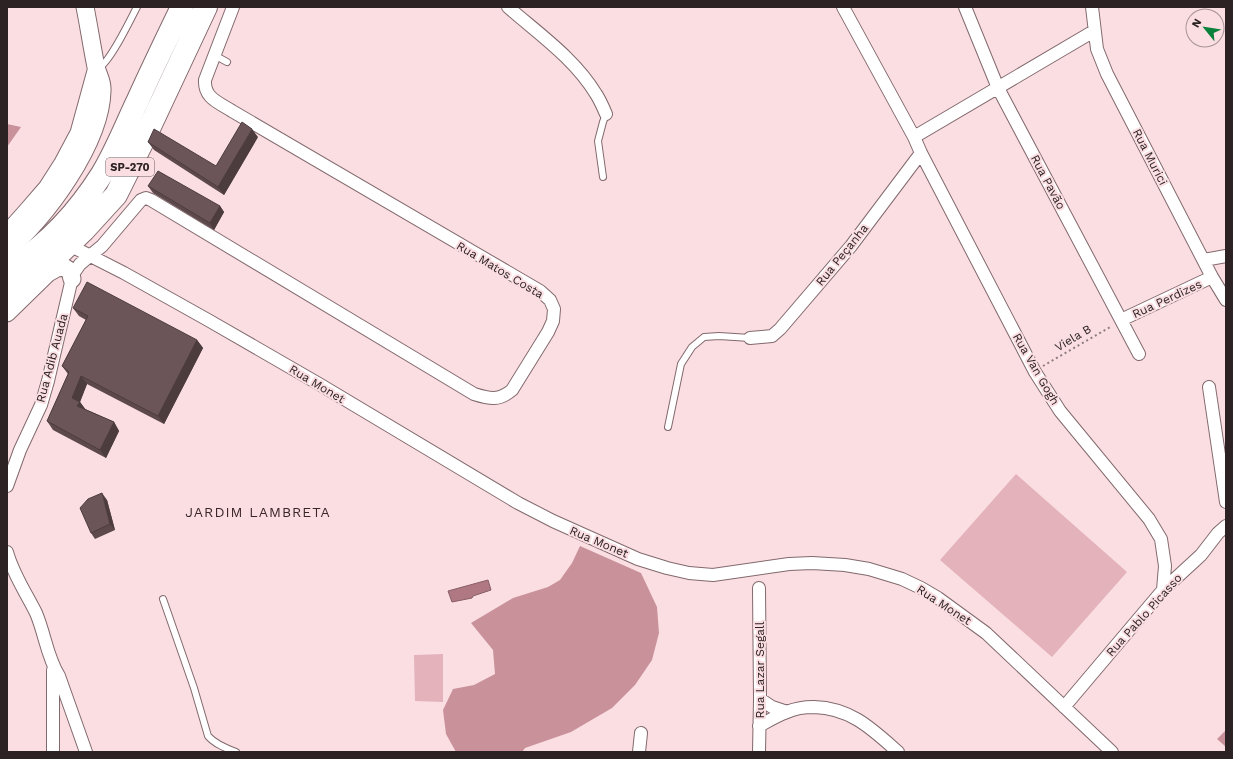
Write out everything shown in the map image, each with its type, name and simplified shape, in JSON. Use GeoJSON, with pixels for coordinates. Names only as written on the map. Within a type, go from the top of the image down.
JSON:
{"type":"FeatureCollection","features":[{"type":"Feature","properties":{"kind":"highway","name":"SP-270"},"geometry":{"type":"LineString","coordinates":[[7,270],[24,260],[62,225],[79,207],[102,173],[182,7]]}},
{"type":"Feature","properties":{"kind":"highway","name":"SP-270"},"geometry":{"type":"LineString","coordinates":[[7,291],[18,286],[65,249],[116,194],[206,7]]}},
{"type":"Feature","properties":{"kind":"main road"},"geometry":{"type":"LineString","coordinates":[[7,250],[29,230],[56,196],[84,151],[99,113],[102,90],[101,81],[97,69],[85,7]]}},
{"type":"Feature","properties":{"kind":"main road"},"geometry":{"type":"LineString","coordinates":[[7,231],[12,228],[47,188],[63,163],[79,134],[97,69]]}},
{"type":"Feature","properties":{"kind":"main road"},"geometry":{"type":"LineString","coordinates":[[7,313],[48,273],[65,249]]}},
{"type":"Feature","properties":{"kind":"main road"},"geometry":{"type":"LineString","coordinates":[[48,273],[56,268],[64,267],[70,271],[72,279]]}},
{"type":"Feature","properties":{"kind":"street","name":"Rua Matos Costa"},"geometry":{"type":"LineString","coordinates":[[151,200],[479,396],[495,398],[505,396],[512,390],[548,332],[553,321],[554,309],[550,300],[540,291],[232,111],[211,97],[206,91],[205,80],[233,7]]}},
{"type":"Feature","properties":{"kind":"street"},"geometry":{"type":"LineString","coordinates":[[508,7],[564,55],[597,95],[606,114]]}},
{"type":"Feature","properties":{"kind":"street","name":"Rua Van Gogh"},"geometry":{"type":"LineString","coordinates":[[843,7],[914,137],[1035,372],[1060,411],[1149,519],[1161,539],[1165,566],[1164,590]]}},
{"type":"Feature","properties":{"kind":"street","name":"Rua Pavão"},"geometry":{"type":"LineString","coordinates":[[965,7],[998,88],[1139,354]]}},
{"type":"Feature","properties":{"kind":"street","name":"Rua Murici"},"geometry":{"type":"LineString","coordinates":[[1092,7],[1097,49],[1107,74],[1212,277],[1226,300]]}},
{"type":"Feature","properties":{"kind":"street"},"geometry":{"type":"LineString","coordinates":[[914,137],[1094,31]]}},
{"type":"Feature","properties":{"kind":"street","name":"Rua Peçanha"},"geometry":{"type":"LineString","coordinates":[[750,338],[772,336],[780,329],[851,246],[921,153]]}},
{"type":"Feature","properties":{"kind":"street","name":"Rua Adib Auada"},"geometry":{"type":"LineString","coordinates":[[7,486],[46,387],[73,274],[80,264],[102,246],[141,200],[146,198],[151,200]]}},
{"type":"Feature","properties":{"kind":"street","name":"Rua Monet"},"geometry":{"type":"LineString","coordinates":[[65,249],[90,257],[124,273],[208,320],[312,380],[518,503],[553,521],[638,559],[689,573],[713,575],[789,564],[812,563],[846,565],[869,569],[902,579],[921,588],[938,598],[986,633],[1112,752]]}},
{"type":"Feature","properties":{"kind":"street","name":"Rua Perdizes"},"geometry":{"type":"LineString","coordinates":[[1204,260],[1226,256]]}},
{"type":"Feature","properties":{"kind":"street","name":"Rua Perdizes"},"geometry":{"type":"LineString","coordinates":[[1121,320],[1212,277]]}},
{"type":"Feature","properties":{"kind":"street"},"geometry":{"type":"LineString","coordinates":[[1210,387],[1226,502]]}},
{"type":"Feature","properties":{"kind":"street","name":"Rua Pablo Picasso"},"geometry":{"type":"LineString","coordinates":[[1064,707],[1164,590],[1201,555],[1218,533],[1226,526]]}},
{"type":"Feature","properties":{"kind":"street"},"geometry":{"type":"LineString","coordinates":[[7,552],[12,566],[36,615],[53,667],[59,676],[86,752]]}},
{"type":"Feature","properties":{"kind":"street","name":"Rua Lazar Segall"},"geometry":{"type":"LineString","coordinates":[[759,752],[760,588]]}},
{"type":"Feature","properties":{"kind":"street"},"geometry":{"type":"LineString","coordinates":[[53,667],[53,752]]}},
{"type":"Feature","properties":{"kind":"street"},"geometry":{"type":"LineString","coordinates":[[760,699],[787,712]]}},
{"type":"Feature","properties":{"kind":"street"},"geometry":{"type":"LineString","coordinates":[[760,726],[787,712],[803,707],[826,708],[842,712],[856,719],[874,731],[898,752]]}},
{"type":"Feature","properties":{"kind":"street"},"geometry":{"type":"LineString","coordinates":[[639,752],[641,733]]}},
{"type":"Feature","properties":{"kind":"lane"},"geometry":{"type":"LineString","coordinates":[[97,69],[102,68],[109,59],[137,7]]}},
{"type":"Feature","properties":{"kind":"lane"},"geometry":{"type":"LineString","coordinates":[[214,55],[227,62]]}},
{"type":"Feature","properties":{"kind":"lane"},"geometry":{"type":"LineString","coordinates":[[603,177],[598,141],[606,114]]}},
{"type":"Feature","properties":{"kind":"lane"},"geometry":{"type":"LineString","coordinates":[[668,427],[681,364],[692,347],[704,337],[719,336],[750,338]]}},
{"type":"Feature","properties":{"kind":"lane"},"geometry":{"type":"LineString","coordinates":[[163,599],[194,688],[208,736],[212,741],[236,752]]}},
{"type":"Feature","properties":{"kind":"path","name":"Viela B"},"geometry":{"type":"LineString","coordinates":[[1035,372],[1121,320]]}},
{"type":"Feature","properties":{"kind":"shaded area"},"geometry":{"type":"Polygon","coordinates":[[[7,124],[21,127],[7,147],[7,124]]]}},
{"type":"Feature","properties":{"kind":"shaded area"},"geometry":{"type":"Polygon","coordinates":[[[1016,474],[1127,572],[1052,657],[940,560],[1016,474]]]}},
{"type":"Feature","properties":{"kind":"shaded area"},"geometry":{"type":"Polygon","coordinates":[[[580,546],[641,573],[657,607],[659,633],[652,660],[635,685],[612,708],[571,732],[525,748],[522,752],[456,752],[446,734],[443,710],[453,689],[474,685],[495,674],[493,650],[471,623],[513,598],[548,587],[560,580],[572,563],[580,546]]]}},
{"type":"Feature","properties":{"kind":"shaded area"},"geometry":{"type":"Polygon","coordinates":[[[488,580],[491,590],[473,596],[472,598],[452,602],[448,591],[488,580]]]}},
{"type":"Feature","properties":{"kind":"shaded area"},"geometry":{"type":"Polygon","coordinates":[[[443,654],[443,702],[415,701],[414,655],[443,654]]]}},
{"type":"Feature","properties":{"kind":"shaded area"},"geometry":{"type":"Polygon","coordinates":[[[1226,730],[1226,747],[1217,739],[1226,730]]]}},
{"type":"Feature","properties":{"kind":"building"},"geometry":{"type":"Polygon","coordinates":[[[242,122],[252,129],[218,187],[148,142],[154,129],[216,166],[242,122]]]}},
{"type":"Feature","properties":{"kind":"building"},"geometry":{"type":"Polygon","coordinates":[[[158,171],[220,206],[210,223],[148,186],[158,171]]]}},
{"type":"Feature","properties":{"kind":"building"},"geometry":{"type":"Polygon","coordinates":[[[87,282],[197,340],[158,416],[81,376],[72,398],[80,402],[77,406],[114,422],[100,450],[47,421],[69,372],[62,366],[88,316],[73,308],[87,282]]]}},
{"type":"Feature","properties":{"kind":"building"},"geometry":{"type":"Polygon","coordinates":[[[102,493],[110,524],[91,533],[80,508],[88,499],[102,493]]]}},
{"type":"Feature","properties":{"kind":"district","name":"JARDIM LAMBRETA"},"geometry":{"type":"Point","coordinates":[258,512]}}]}
